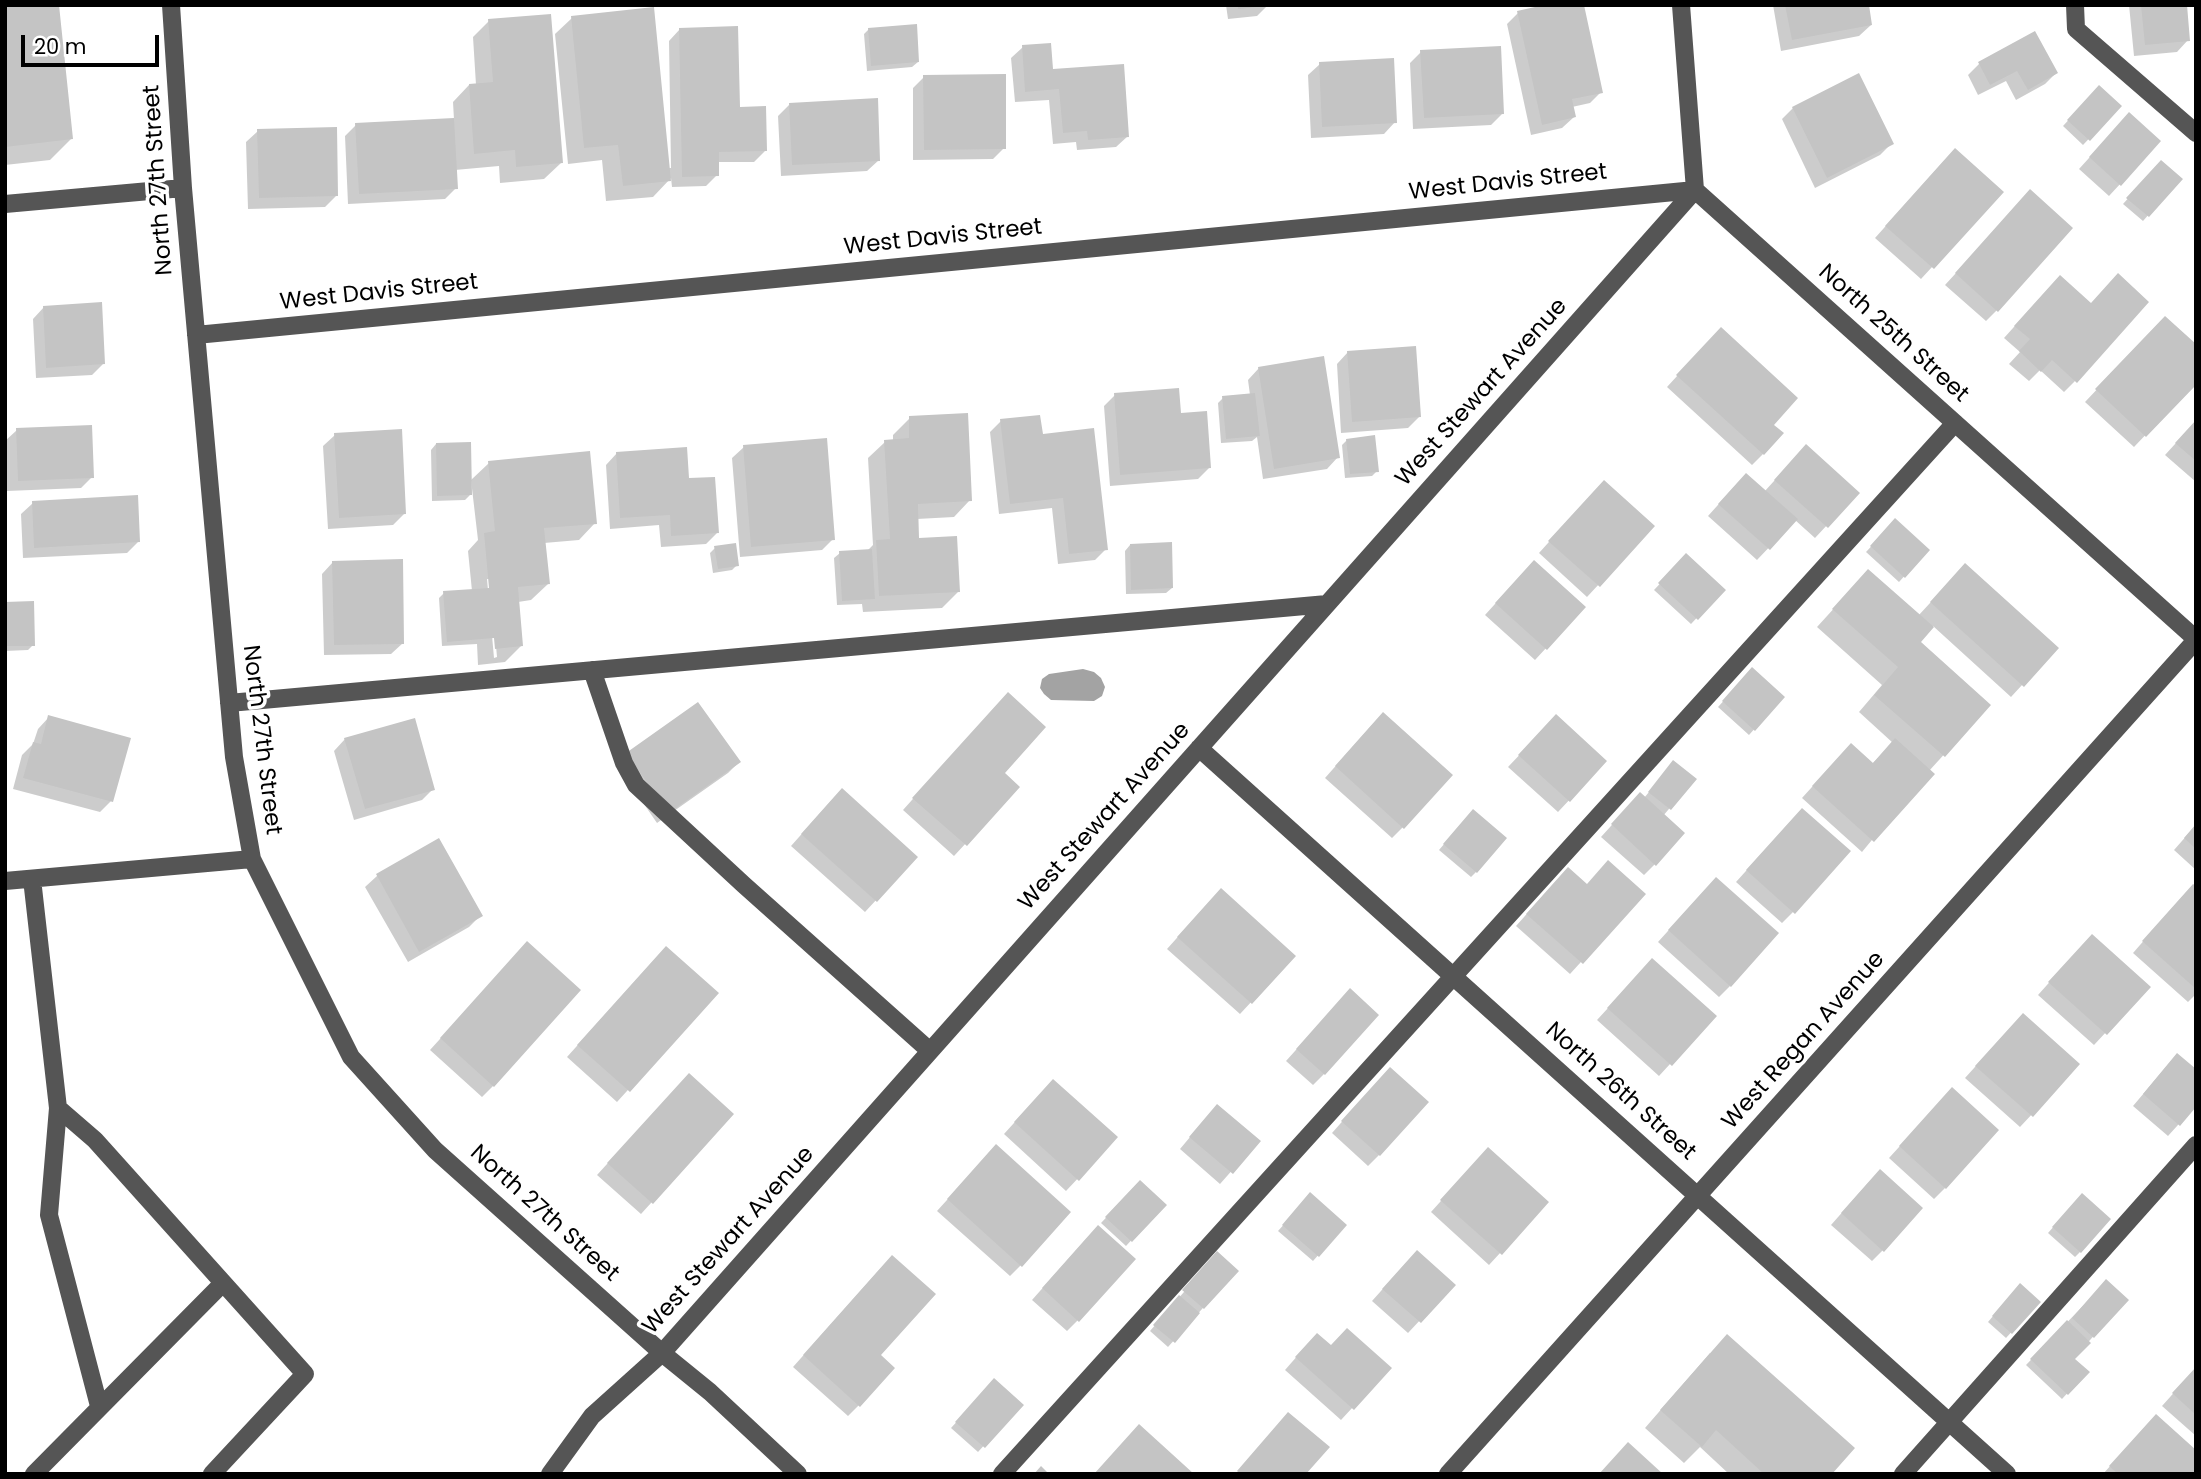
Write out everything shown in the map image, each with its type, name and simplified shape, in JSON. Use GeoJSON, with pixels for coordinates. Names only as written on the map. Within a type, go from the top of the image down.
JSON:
{"type":"FeatureCollection","features":[{"type":"Feature","properties":{"kind":"street","name":"North 27th Street"},"geometry":{"type":"LineString","coordinates":[[171,5],[183,188],[234,757],[251,859],[351,1057],[435,1150],[662,1353],[710,1392],[798,1474]]}},
{"type":"Feature","properties":{"kind":"street"},"geometry":{"type":"LineString","coordinates":[[1681,5],[1695,190]]}},
{"type":"Feature","properties":{"kind":"street"},"geometry":{"type":"LineString","coordinates":[[2075,5],[2076,29],[2196,132]]}},
{"type":"Feature","properties":{"kind":"street"},"geometry":{"type":"LineString","coordinates":[[5,204],[183,188]]}},
{"type":"Feature","properties":{"kind":"street","name":"West Davis Street"},"geometry":{"type":"LineString","coordinates":[[196,335],[1695,190]]}},
{"type":"Feature","properties":{"kind":"street","name":"North 25th Street"},"geometry":{"type":"LineString","coordinates":[[1695,190],[2196,640]]}},
{"type":"Feature","properties":{"kind":"street","name":"West Stewart Avenue"},"geometry":{"type":"LineString","coordinates":[[550,1474],[592,1416],[662,1353],[1695,190]]}},
{"type":"Feature","properties":{"kind":"street"},"geometry":{"type":"LineString","coordinates":[[1002,1474],[1955,423]]}},
{"type":"Feature","properties":{"kind":"street"},"geometry":{"type":"LineString","coordinates":[[229,703],[1327,604]]}},
{"type":"Feature","properties":{"kind":"street","name":"West Regan Avenue"},"geometry":{"type":"LineString","coordinates":[[1448,1474],[2196,640]]}},
{"type":"Feature","properties":{"kind":"street"},"geometry":{"type":"LineString","coordinates":[[592,670],[624,763],[636,785],[930,1051]]}},
{"type":"Feature","properties":{"kind":"street","name":"North 26th Street"},"geometry":{"type":"LineString","coordinates":[[1199,748],[2007,1474]]}},
{"type":"Feature","properties":{"kind":"street"},"geometry":{"type":"LineString","coordinates":[[5,881],[251,859]]}},
{"type":"Feature","properties":{"kind":"street"},"geometry":{"type":"LineString","coordinates":[[32,879],[58,1108],[49,1215],[99,1406]]}},
{"type":"Feature","properties":{"kind":"street"},"geometry":{"type":"LineString","coordinates":[[58,1108],[95,1140],[305,1374],[212,1474]]}},
{"type":"Feature","properties":{"kind":"street"},"geometry":{"type":"LineString","coordinates":[[1903,1474],[2196,1145]]}},
{"type":"Feature","properties":{"kind":"street"},"geometry":{"type":"LineString","coordinates":[[34,1474],[223,1283]]}},
{"type":"Feature","properties":{"kind":"shaded area"},"geometry":{"type":"Polygon","coordinates":[[[1083,669],[1094,672],[1105,687],[1102,696],[1094,701],[1051,700],[1040,688],[1042,679],[1049,674],[1083,669]]]}},
{"type":"Feature","properties":{"kind":"building"},"geometry":{"type":"Polygon","coordinates":[[[5,5],[59,5],[73,139],[5,147],[5,5]]]}},
{"type":"Feature","properties":{"kind":"building"},"geometry":{"type":"Polygon","coordinates":[[[1238,5],[1257,5],[1257,7],[1238,9],[1238,5]]]}},
{"type":"Feature","properties":{"kind":"building"},"geometry":{"type":"Polygon","coordinates":[[[1544,5],[1584,5],[1603,93],[1572,99],[1576,117],[1542,125],[1517,11],[1544,5]]]}},
{"type":"Feature","properties":{"kind":"building"},"geometry":{"type":"Polygon","coordinates":[[[1785,5],[1869,5],[1872,25],[1792,40],[1785,5]]]}},
{"type":"Feature","properties":{"kind":"building"},"geometry":{"type":"Polygon","coordinates":[[[2141,5],[2187,5],[2190,41],[2145,45],[2141,5]]]}},
{"type":"Feature","properties":{"kind":"building"},"geometry":{"type":"Polygon","coordinates":[[[654,7],[671,181],[623,186],[618,145],[584,148],[571,16],[654,7]]]}},
{"type":"Feature","properties":{"kind":"building"},"geometry":{"type":"Polygon","coordinates":[[[551,14],[563,163],[516,167],[515,150],[474,154],[469,84],[493,82],[488,19],[551,14]]]}},
{"type":"Feature","properties":{"kind":"building"},"geometry":{"type":"Polygon","coordinates":[[[917,24],[919,62],[871,66],[868,28],[917,24]]]}},
{"type":"Feature","properties":{"kind":"building"},"geometry":{"type":"Polygon","coordinates":[[[738,26],[740,107],[766,106],[767,151],[719,152],[719,176],[682,177],[679,28],[738,26]]]}},
{"type":"Feature","properties":{"kind":"building"},"geometry":{"type":"Polygon","coordinates":[[[2035,31],[2058,73],[2028,90],[2017,71],[1990,85],[1978,62],[2035,31]]]}},
{"type":"Feature","properties":{"kind":"building"},"geometry":{"type":"Polygon","coordinates":[[[1051,43],[1053,69],[1124,64],[1129,137],[1088,140],[1087,131],[1063,133],[1059,89],[1025,92],[1022,45],[1051,43]]]}},
{"type":"Feature","properties":{"kind":"building"},"geometry":{"type":"Polygon","coordinates":[[[1501,46],[1504,114],[1424,118],[1420,50],[1501,46]]]}},
{"type":"Feature","properties":{"kind":"building"},"geometry":{"type":"Polygon","coordinates":[[[1394,58],[1397,123],[1322,127],[1319,62],[1394,58]]]}},
{"type":"Feature","properties":{"kind":"building"},"geometry":{"type":"Polygon","coordinates":[[[1859,73],[1894,144],[1827,178],[1792,107],[1859,73]]]}},
{"type":"Feature","properties":{"kind":"building"},"geometry":{"type":"Polygon","coordinates":[[[1006,74],[1006,149],[924,150],[923,75],[1006,74]]]}},
{"type":"Feature","properties":{"kind":"building"},"geometry":{"type":"Polygon","coordinates":[[[2099,85],[2122,106],[2090,141],[2067,120],[2099,85]]]}},
{"type":"Feature","properties":{"kind":"building"},"geometry":{"type":"Polygon","coordinates":[[[878,98],[880,161],[792,165],[789,103],[878,98]]]}},
{"type":"Feature","properties":{"kind":"building"},"geometry":{"type":"Polygon","coordinates":[[[2129,112],[2161,141],[2121,186],[2089,157],[2129,112]]]}},
{"type":"Feature","properties":{"kind":"building"},"geometry":{"type":"Polygon","coordinates":[[[454,118],[458,189],[359,194],[355,123],[454,118]]]}},
{"type":"Feature","properties":{"kind":"building"},"geometry":{"type":"Polygon","coordinates":[[[337,127],[338,196],[259,198],[257,129],[337,127]]]}},
{"type":"Feature","properties":{"kind":"building"},"geometry":{"type":"Polygon","coordinates":[[[1955,148],[2004,192],[1934,269],[1885,226],[1955,148]]]}},
{"type":"Feature","properties":{"kind":"building"},"geometry":{"type":"Polygon","coordinates":[[[2161,160],[2183,179],[2149,217],[2126,198],[2161,160]]]}},
{"type":"Feature","properties":{"kind":"building"},"geometry":{"type":"Polygon","coordinates":[[[2030,189],[2073,228],[1998,312],[1955,273],[2030,189]]]}},
{"type":"Feature","properties":{"kind":"building"},"geometry":{"type":"Polygon","coordinates":[[[2118,273],[2149,302],[2077,383],[2052,360],[2041,372],[2019,351],[2030,339],[2014,326],[2060,275],[2091,303],[2118,273]]]}},
{"type":"Feature","properties":{"kind":"building"},"geometry":{"type":"Polygon","coordinates":[[[102,302],[105,364],[46,368],[43,306],[102,302]]]}},
{"type":"Feature","properties":{"kind":"building"},"geometry":{"type":"Polygon","coordinates":[[[2165,316],[2196,344],[2196,385],[2146,437],[2095,389],[2165,316]]]}},
{"type":"Feature","properties":{"kind":"building"},"geometry":{"type":"Polygon","coordinates":[[[1721,327],[1798,398],[1774,425],[1784,433],[1764,455],[1676,375],[1721,327]]]}},
{"type":"Feature","properties":{"kind":"building"},"geometry":{"type":"Polygon","coordinates":[[[1416,346],[1421,417],[1352,422],[1347,351],[1416,346]]]}},
{"type":"Feature","properties":{"kind":"building"},"geometry":{"type":"Polygon","coordinates":[[[1324,356],[1340,458],[1274,469],[1258,367],[1324,356]]]}},
{"type":"Feature","properties":{"kind":"building"},"geometry":{"type":"Polygon","coordinates":[[[1179,388],[1181,413],[1207,411],[1211,468],[1120,475],[1114,393],[1179,388]]]}},
{"type":"Feature","properties":{"kind":"building"},"geometry":{"type":"Polygon","coordinates":[[[1255,393],[1260,436],[1226,439],[1222,396],[1255,393]]]}},
{"type":"Feature","properties":{"kind":"building"},"geometry":{"type":"Polygon","coordinates":[[[968,413],[972,501],[918,504],[919,538],[957,536],[960,592],[879,596],[876,540],[890,539],[884,440],[909,438],[909,416],[968,413]]]}},
{"type":"Feature","properties":{"kind":"building"},"geometry":{"type":"Polygon","coordinates":[[[1040,415],[1043,434],[1094,428],[1108,550],[1069,554],[1063,498],[1010,504],[1000,419],[1040,415]]]}},
{"type":"Feature","properties":{"kind":"building"},"geometry":{"type":"Polygon","coordinates":[[[2196,420],[2196,461],[2175,443],[2196,420]]]}},
{"type":"Feature","properties":{"kind":"building"},"geometry":{"type":"Polygon","coordinates":[[[92,425],[94,478],[18,481],[16,428],[92,425]]]}},
{"type":"Feature","properties":{"kind":"building"},"geometry":{"type":"Polygon","coordinates":[[[402,429],[406,514],[339,518],[334,433],[402,429]]]}},
{"type":"Feature","properties":{"kind":"building"},"geometry":{"type":"Polygon","coordinates":[[[1375,435],[1379,472],[1350,474],[1346,439],[1375,435]]]}},
{"type":"Feature","properties":{"kind":"building"},"geometry":{"type":"Polygon","coordinates":[[[827,438],[835,540],[751,547],[743,445],[827,438]]]}},
{"type":"Feature","properties":{"kind":"building"},"geometry":{"type":"Polygon","coordinates":[[[471,442],[472,495],[437,496],[436,443],[471,442]]]}},
{"type":"Feature","properties":{"kind":"building"},"geometry":{"type":"Polygon","coordinates":[[[1806,444],[1860,493],[1828,528],[1774,480],[1806,444]]]}},
{"type":"Feature","properties":{"kind":"building"},"geometry":{"type":"Polygon","coordinates":[[[687,447],[689,478],[715,477],[719,533],[671,536],[670,515],[620,518],[616,452],[687,447]]]}},
{"type":"Feature","properties":{"kind":"building"},"geometry":{"type":"Polygon","coordinates":[[[590,451],[597,524],[544,528],[550,584],[518,587],[523,646],[495,649],[494,638],[447,642],[443,591],[489,588],[484,533],[495,531],[488,461],[590,451]]]}},
{"type":"Feature","properties":{"kind":"building"},"geometry":{"type":"Polygon","coordinates":[[[1746,473],[1798,519],[1770,550],[1718,504],[1746,473]]]}},
{"type":"Feature","properties":{"kind":"building"},"geometry":{"type":"Polygon","coordinates":[[[1604,480],[1655,526],[1600,587],[1548,541],[1604,480]]]}},
{"type":"Feature","properties":{"kind":"building"},"geometry":{"type":"Polygon","coordinates":[[[138,495],[140,542],[34,548],[32,501],[138,495]]]}},
{"type":"Feature","properties":{"kind":"building"},"geometry":{"type":"Polygon","coordinates":[[[1895,518],[1930,550],[1905,578],[1870,546],[1895,518]]]}},
{"type":"Feature","properties":{"kind":"building"},"geometry":{"type":"Polygon","coordinates":[[[1172,542],[1173,588],[1131,590],[1130,544],[1172,542]]]}},
{"type":"Feature","properties":{"kind":"building"},"geometry":{"type":"Polygon","coordinates":[[[736,543],[739,566],[718,569],[714,546],[736,543]]]}},
{"type":"Feature","properties":{"kind":"building"},"geometry":{"type":"Polygon","coordinates":[[[872,549],[875,599],[842,601],[839,551],[872,549]]]}},
{"type":"Feature","properties":{"kind":"building"},"geometry":{"type":"Polygon","coordinates":[[[1686,553],[1726,590],[1698,620],[1658,583],[1686,553]]]}},
{"type":"Feature","properties":{"kind":"building"},"geometry":{"type":"Polygon","coordinates":[[[403,559],[404,644],[334,645],[332,561],[403,559]]]}},
{"type":"Feature","properties":{"kind":"building"},"geometry":{"type":"Polygon","coordinates":[[[1534,560],[1586,607],[1547,650],[1495,603],[1534,560]]]}},
{"type":"Feature","properties":{"kind":"building"},"geometry":{"type":"Polygon","coordinates":[[[1965,563],[2059,648],[2024,687],[1930,602],[1965,563]]]}},
{"type":"Feature","properties":{"kind":"building"},"geometry":{"type":"Polygon","coordinates":[[[1868,569],[1934,627],[1921,642],[1991,705],[1945,757],[1874,695],[1898,667],[1832,609],[1868,569]]]}},
{"type":"Feature","properties":{"kind":"building"},"geometry":{"type":"Polygon","coordinates":[[[34,601],[35,646],[5,646],[5,602],[34,601]]]}},
{"type":"Feature","properties":{"kind":"building"},"geometry":{"type":"Polygon","coordinates":[[[1752,667],[1785,697],[1755,731],[1722,701],[1752,667]]]}},
{"type":"Feature","properties":{"kind":"building"},"geometry":{"type":"Polygon","coordinates":[[[1008,692],[1046,727],[1005,773],[1020,787],[967,846],[912,798],[1008,692]]]}},
{"type":"Feature","properties":{"kind":"building"},"geometry":{"type":"Polygon","coordinates":[[[698,702],[741,762],[669,813],[626,753],[698,702]]]}},
{"type":"Feature","properties":{"kind":"building"},"geometry":{"type":"Polygon","coordinates":[[[1383,712],[1453,775],[1404,829],[1335,766],[1383,712]]]}},
{"type":"Feature","properties":{"kind":"building"},"geometry":{"type":"Polygon","coordinates":[[[1556,714],[1607,761],[1570,802],[1518,755],[1556,714]]]}},
{"type":"Feature","properties":{"kind":"building"},"geometry":{"type":"Polygon","coordinates":[[[48,715],[131,738],[113,802],[23,778],[33,742],[41,744],[48,715]]]}},
{"type":"Feature","properties":{"kind":"building"},"geometry":{"type":"Polygon","coordinates":[[[415,718],[435,790],[365,809],[344,738],[415,718]]]}},
{"type":"Feature","properties":{"kind":"building"},"geometry":{"type":"Polygon","coordinates":[[[1895,738],[1935,774],[1874,842],[1812,786],[1851,743],[1873,763],[1895,738]]]}},
{"type":"Feature","properties":{"kind":"building"},"geometry":{"type":"Polygon","coordinates":[[[1673,760],[1697,779],[1671,810],[1648,792],[1673,760]]]}},
{"type":"Feature","properties":{"kind":"building"},"geometry":{"type":"Polygon","coordinates":[[[842,788],[918,857],[877,902],[801,834],[842,788]]]}},
{"type":"Feature","properties":{"kind":"building"},"geometry":{"type":"Polygon","coordinates":[[[1640,792],[1685,833],[1656,866],[1611,824],[1640,792]]]}},
{"type":"Feature","properties":{"kind":"building"},"geometry":{"type":"Polygon","coordinates":[[[1802,808],[1851,851],[1795,914],[1746,870],[1802,808]]]}},
{"type":"Feature","properties":{"kind":"building"},"geometry":{"type":"Polygon","coordinates":[[[1473,809],[1507,838],[1477,873],[1443,844],[1473,809]]]}},
{"type":"Feature","properties":{"kind":"building"},"geometry":{"type":"Polygon","coordinates":[[[2196,824],[2196,849],[2184,838],[2196,824]]]}},
{"type":"Feature","properties":{"kind":"building"},"geometry":{"type":"Polygon","coordinates":[[[439,838],[483,916],[419,952],[376,874],[439,838]]]}},
{"type":"Feature","properties":{"kind":"building"},"geometry":{"type":"Polygon","coordinates":[[[1608,860],[1646,894],[1583,964],[1526,914],[1568,867],[1587,884],[1608,860]]]}},
{"type":"Feature","properties":{"kind":"building"},"geometry":{"type":"Polygon","coordinates":[[[1716,877],[1779,933],[1731,987],[1668,930],[1716,877]]]}},
{"type":"Feature","properties":{"kind":"building"},"geometry":{"type":"Polygon","coordinates":[[[2193,884],[2196,886],[2196,989],[2142,941],[2193,884]]]}},
{"type":"Feature","properties":{"kind":"building"},"geometry":{"type":"Polygon","coordinates":[[[1221,888],[1296,956],[1252,1004],[1177,937],[1221,888]]]}},
{"type":"Feature","properties":{"kind":"building"},"geometry":{"type":"Polygon","coordinates":[[[2092,934],[2151,987],[2107,1035],[2048,982],[2092,934]]]}},
{"type":"Feature","properties":{"kind":"building"},"geometry":{"type":"Polygon","coordinates":[[[527,941],[581,990],[494,1087],[440,1038],[527,941]]]}},
{"type":"Feature","properties":{"kind":"building"},"geometry":{"type":"Polygon","coordinates":[[[666,946],[719,993],[630,1092],[577,1045],[666,946]]]}},
{"type":"Feature","properties":{"kind":"building"},"geometry":{"type":"Polygon","coordinates":[[[1652,958],[1717,1016],[1672,1066],[1607,1008],[1652,958]]]}},
{"type":"Feature","properties":{"kind":"building"},"geometry":{"type":"Polygon","coordinates":[[[1350,988],[1379,1015],[1325,1075],[1296,1049],[1350,988]]]}},
{"type":"Feature","properties":{"kind":"building"},"geometry":{"type":"Polygon","coordinates":[[[2023,1013],[2080,1064],[2033,1117],[1975,1066],[2023,1013]]]}},
{"type":"Feature","properties":{"kind":"building"},"geometry":{"type":"Polygon","coordinates":[[[2177,1053],[2196,1069],[2196,1107],[2180,1126],[2143,1094],[2177,1053]]]}},
{"type":"Feature","properties":{"kind":"building"},"geometry":{"type":"Polygon","coordinates":[[[1390,1067],[1429,1102],[1380,1156],[1341,1121],[1390,1067]]]}},
{"type":"Feature","properties":{"kind":"building"},"geometry":{"type":"Polygon","coordinates":[[[689,1073],[734,1114],[653,1204],[607,1163],[689,1073]]]}},
{"type":"Feature","properties":{"kind":"building"},"geometry":{"type":"Polygon","coordinates":[[[1053,1079],[1118,1137],[1079,1181],[1014,1122],[1053,1079]]]}},
{"type":"Feature","properties":{"kind":"building"},"geometry":{"type":"Polygon","coordinates":[[[1952,1087],[1999,1130],[1946,1189],[1899,1146],[1952,1087]]]}},
{"type":"Feature","properties":{"kind":"building"},"geometry":{"type":"Polygon","coordinates":[[[1217,1104],[1261,1141],[1233,1174],[1189,1137],[1217,1104]]]}},
{"type":"Feature","properties":{"kind":"building"},"geometry":{"type":"Polygon","coordinates":[[[996,1144],[1071,1212],[1022,1267],[947,1199],[996,1144]]]}},
{"type":"Feature","properties":{"kind":"building"},"geometry":{"type":"Polygon","coordinates":[[[1488,1147],[1549,1202],[1502,1255],[1440,1200],[1488,1147]]]}},
{"type":"Feature","properties":{"kind":"building"},"geometry":{"type":"Polygon","coordinates":[[[1880,1169],[1923,1208],[1884,1252],[1841,1213],[1880,1169]]]}},
{"type":"Feature","properties":{"kind":"building"},"geometry":{"type":"Polygon","coordinates":[[[1140,1180],[1167,1205],[1132,1242],[1105,1217],[1140,1180]]]}},
{"type":"Feature","properties":{"kind":"building"},"geometry":{"type":"Polygon","coordinates":[[[1310,1192],[1347,1225],[1319,1257],[1282,1225],[1310,1192]]]}},
{"type":"Feature","properties":{"kind":"building"},"geometry":{"type":"Polygon","coordinates":[[[2082,1193],[2111,1219],[2081,1253],[2052,1227],[2082,1193]]]}},
{"type":"Feature","properties":{"kind":"building"},"geometry":{"type":"Polygon","coordinates":[[[1098,1225],[1136,1259],[1079,1322],[1042,1288],[1098,1225]]]}},
{"type":"Feature","properties":{"kind":"building"},"geometry":{"type":"Polygon","coordinates":[[[1417,1250],[1456,1285],[1421,1323],[1382,1289],[1417,1250]]]}},
{"type":"Feature","properties":{"kind":"building"},"geometry":{"type":"Polygon","coordinates":[[[1217,1251],[1239,1271],[1204,1309],[1182,1290],[1217,1251]]]}},
{"type":"Feature","properties":{"kind":"building"},"geometry":{"type":"Polygon","coordinates":[[[892,1255],[936,1294],[881,1355],[895,1368],[860,1407],[803,1355],[892,1255]]]}},
{"type":"Feature","properties":{"kind":"building"},"geometry":{"type":"Polygon","coordinates":[[[2106,1279],[2129,1300],[2094,1338],[2072,1318],[2106,1279]]]}},
{"type":"Feature","properties":{"kind":"building"},"geometry":{"type":"Polygon","coordinates":[[[2020,1283],[2041,1302],[2012,1334],[1992,1316],[2020,1283]]]}},
{"type":"Feature","properties":{"kind":"building"},"geometry":{"type":"Polygon","coordinates":[[[1179,1295],[1200,1313],[1175,1343],[1153,1325],[1179,1295]]]}},
{"type":"Feature","properties":{"kind":"building"},"geometry":{"type":"Polygon","coordinates":[[[2067,1320],[2091,1343],[2075,1359],[2090,1372],[2068,1395],[2030,1359],[2067,1320]]]}},
{"type":"Feature","properties":{"kind":"building"},"geometry":{"type":"Polygon","coordinates":[[[1347,1328],[1392,1368],[1354,1410],[1295,1357],[1317,1333],[1331,1345],[1347,1328]]]}},
{"type":"Feature","properties":{"kind":"building"},"geometry":{"type":"Polygon","coordinates":[[[1727,1334],[1855,1448],[1832,1474],[1764,1474],[1716,1430],[1702,1447],[1660,1410],[1727,1334]]]}},
{"type":"Feature","properties":{"kind":"building"},"geometry":{"type":"Polygon","coordinates":[[[2196,1367],[2196,1415],[2172,1393],[2196,1367]]]}},
{"type":"Feature","properties":{"kind":"building"},"geometry":{"type":"Polygon","coordinates":[[[994,1378],[1024,1405],[985,1448],[955,1422],[994,1378]]]}},
{"type":"Feature","properties":{"kind":"building"},"geometry":{"type":"Polygon","coordinates":[[[1288,1412],[1330,1447],[1306,1474],[1240,1474],[1237,1471],[1288,1412]]]}},
{"type":"Feature","properties":{"kind":"building"},"geometry":{"type":"Polygon","coordinates":[[[2156,1414],[2196,1450],[2196,1474],[2118,1474],[2109,1466],[2156,1414]]]}},
{"type":"Feature","properties":{"kind":"building"},"geometry":{"type":"Polygon","coordinates":[[[1139,1424],[1194,1474],[1094,1474],[1139,1424]]]}},
{"type":"Feature","properties":{"kind":"building"},"geometry":{"type":"Polygon","coordinates":[[[1628,1442],[1663,1474],[1599,1474],[1628,1442]]]}},
{"type":"Feature","properties":{"kind":"building"},"geometry":{"type":"Polygon","coordinates":[[[1041,1466],[1049,1474],[1034,1474],[1041,1466]]]}}]}
